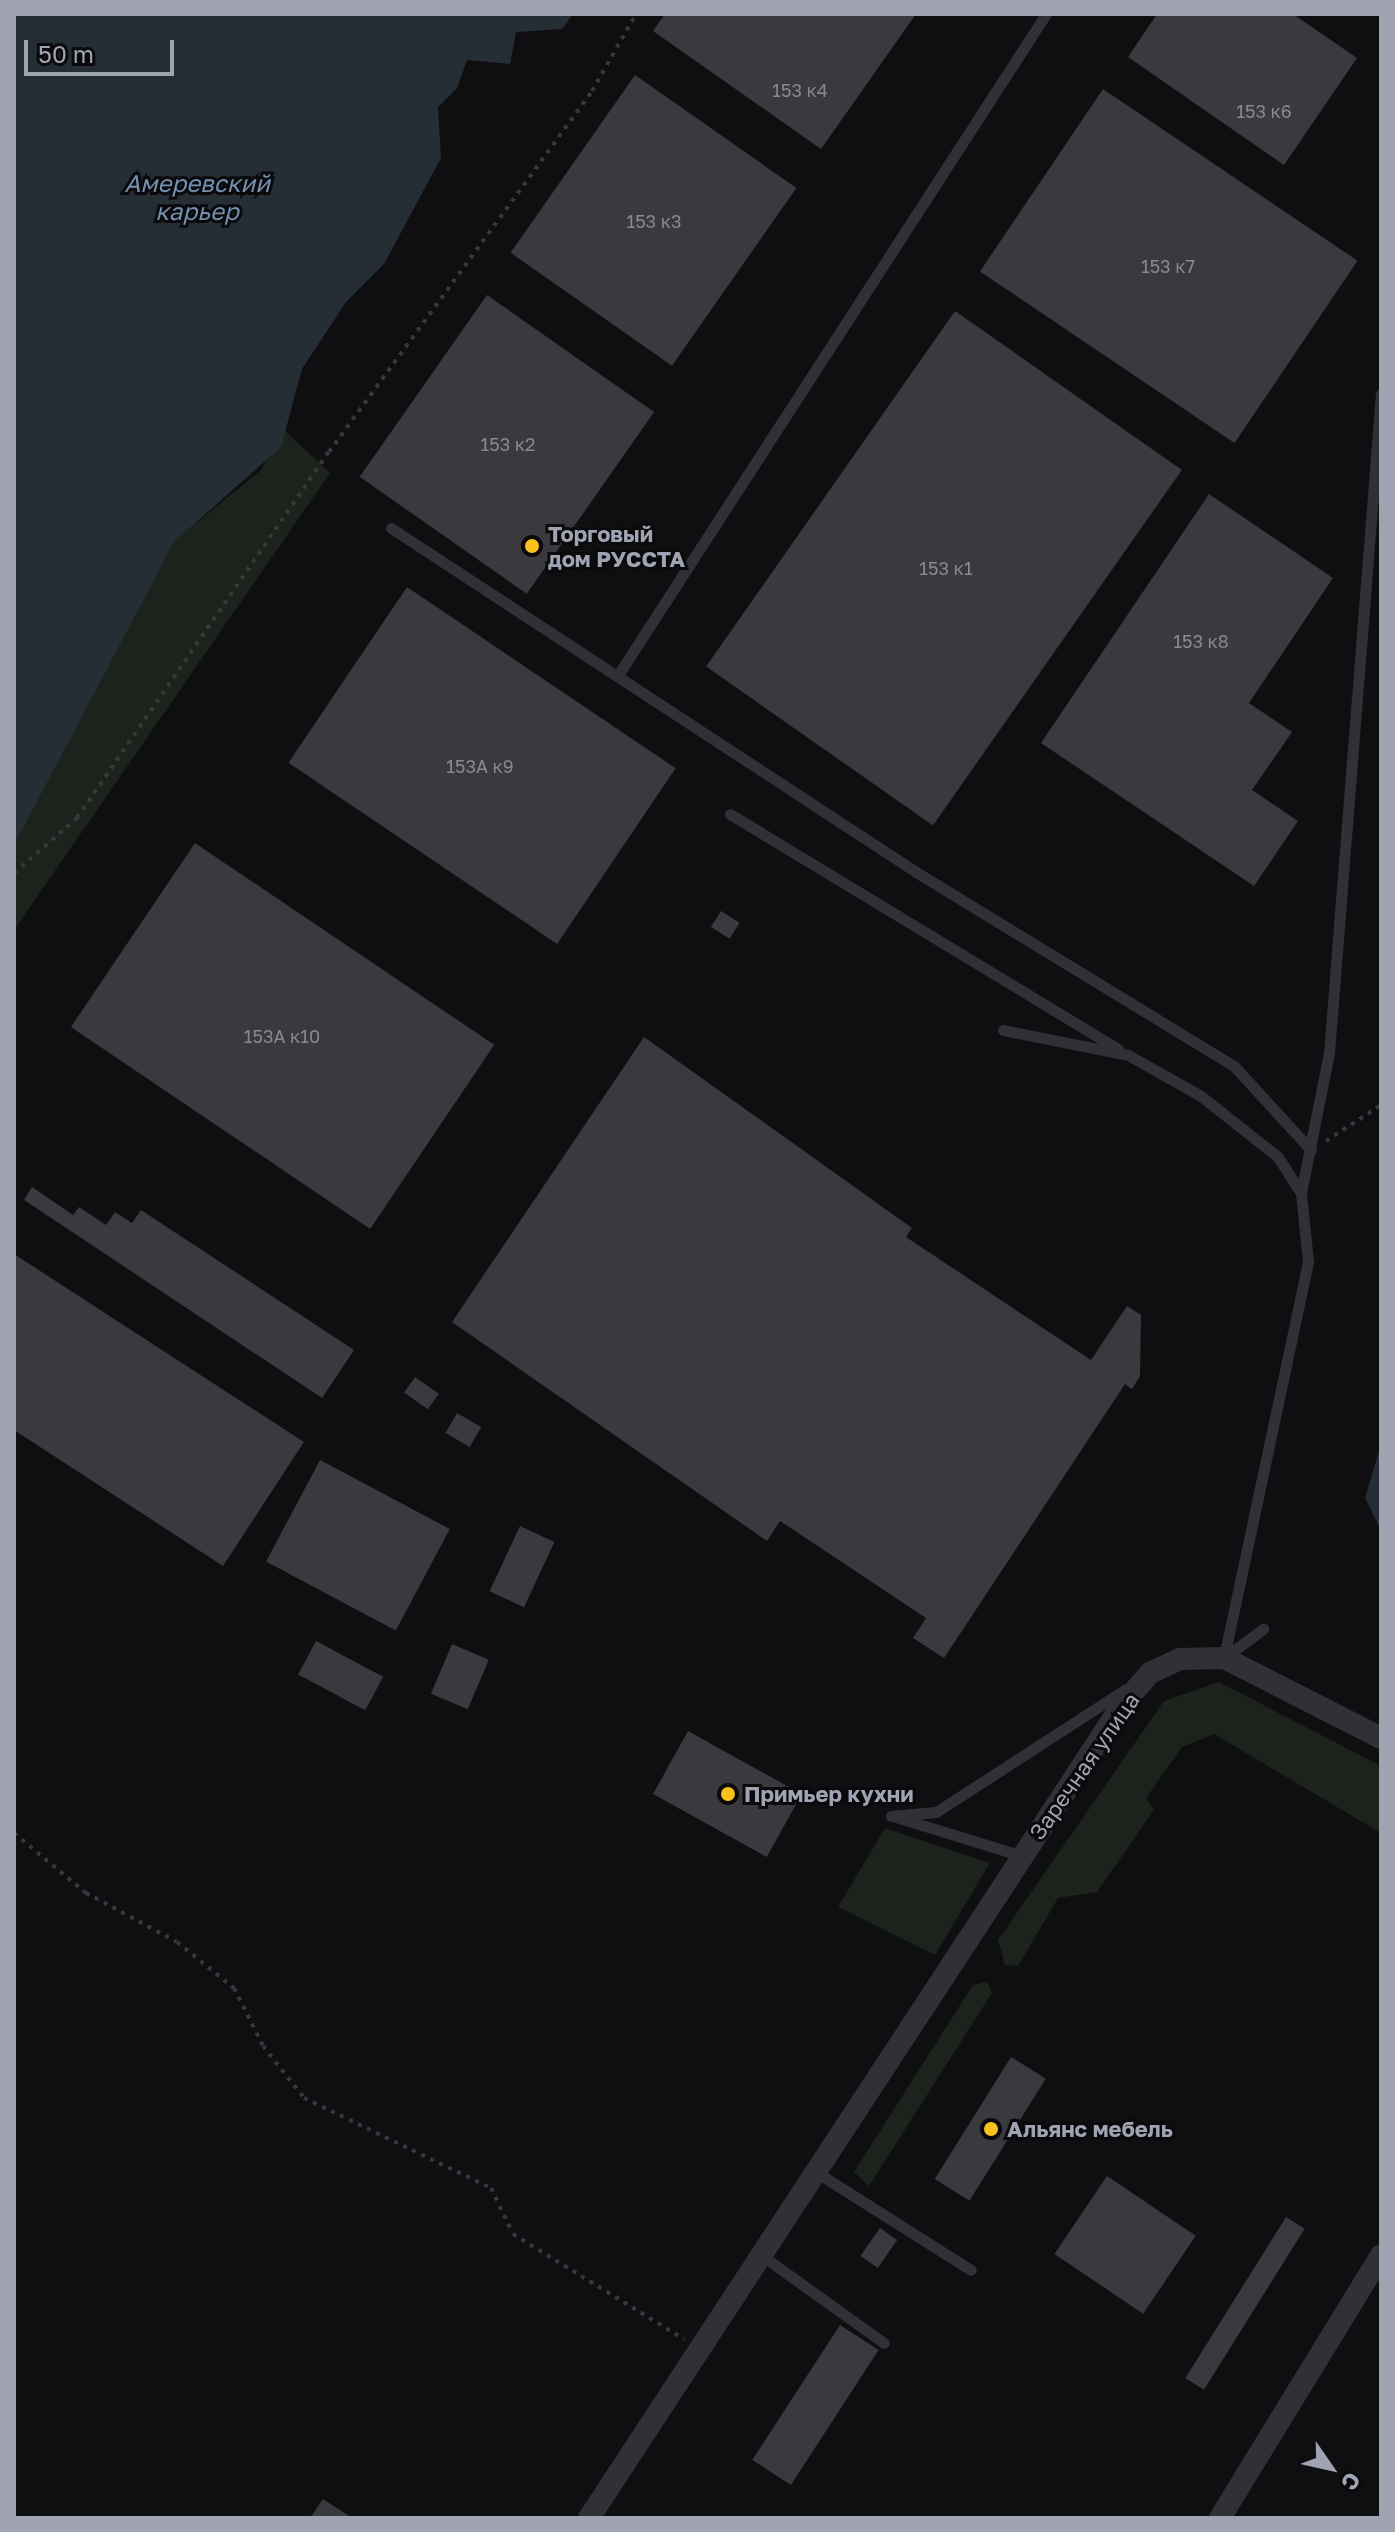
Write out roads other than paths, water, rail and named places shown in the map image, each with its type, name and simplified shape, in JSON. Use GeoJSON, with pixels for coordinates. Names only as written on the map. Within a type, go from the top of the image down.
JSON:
{"type":"FeatureCollection","features":[{"type":"Feature","properties":{"kind":"street","name":"Заречная улица"},"geometry":{"type":"LineString","coordinates":[[589,2518],[1022,1856],[1150,1673],[1180,1659],[1224,1658],[1381,1738]]}},
{"type":"Feature","properties":{"kind":"street"},"geometry":{"type":"LineString","coordinates":[[1220,2518],[1381,2255]]}},
{"type":"Feature","properties":{"kind":"lane"},"geometry":{"type":"LineString","coordinates":[[618,675],[1046,14]]}},
{"type":"Feature","properties":{"kind":"lane"},"geometry":{"type":"LineString","coordinates":[[1224,1658],[1308,1262],[1301,1193],[1329,1053],[1381,394]]}},
{"type":"Feature","properties":{"kind":"lane"},"geometry":{"type":"LineString","coordinates":[[391,528],[916,872],[1234,1066],[1311,1150]]}},
{"type":"Feature","properties":{"kind":"lane"},"geometry":{"type":"LineString","coordinates":[[730,814],[1201,1096],[1278,1157],[1301,1193]]}},
{"type":"Feature","properties":{"kind":"lane"},"geometry":{"type":"LineString","coordinates":[[1003,1030],[1128,1055]]}},
{"type":"Feature","properties":{"kind":"lane"},"geometry":{"type":"LineString","coordinates":[[1224,1658],[1263,1629]]}},
{"type":"Feature","properties":{"kind":"lane"},"geometry":{"type":"LineString","coordinates":[[1022,1856],[891,1816],[936,1812],[1150,1673]]}},
{"type":"Feature","properties":{"kind":"lane"},"geometry":{"type":"LineString","coordinates":[[816,2172],[971,2270]]}},
{"type":"Feature","properties":{"kind":"lane"},"geometry":{"type":"LineString","coordinates":[[761,2255],[884,2343]]}},
{"type":"Feature","properties":{"kind":"water","name":"Амеревский карьер"},"geometry":{"type":"Polygon","coordinates":[[[14,14],[573,14],[562,29],[516,32],[510,64],[467,60],[457,88],[438,107],[441,158],[384,264],[346,302],[302,369],[281,447],[174,542],[14,845],[14,14]]]}},
{"type":"Feature","properties":{"kind":"water"},"geometry":{"type":"Polygon","coordinates":[[[1381,1445],[1381,1530],[1365,1498],[1381,1445]]]}},
{"type":"Feature","properties":{"kind":"place","name":"Торговый дом РУССТА"},"geometry":{"type":"Point","coordinates":[532,546]}},
{"type":"Feature","properties":{"kind":"place","name":"Примьер кухни"},"geometry":{"type":"Point","coordinates":[728,1794]}},
{"type":"Feature","properties":{"kind":"place","name":"Альянс мебель"},"geometry":{"type":"Point","coordinates":[991,2129]}}]}
